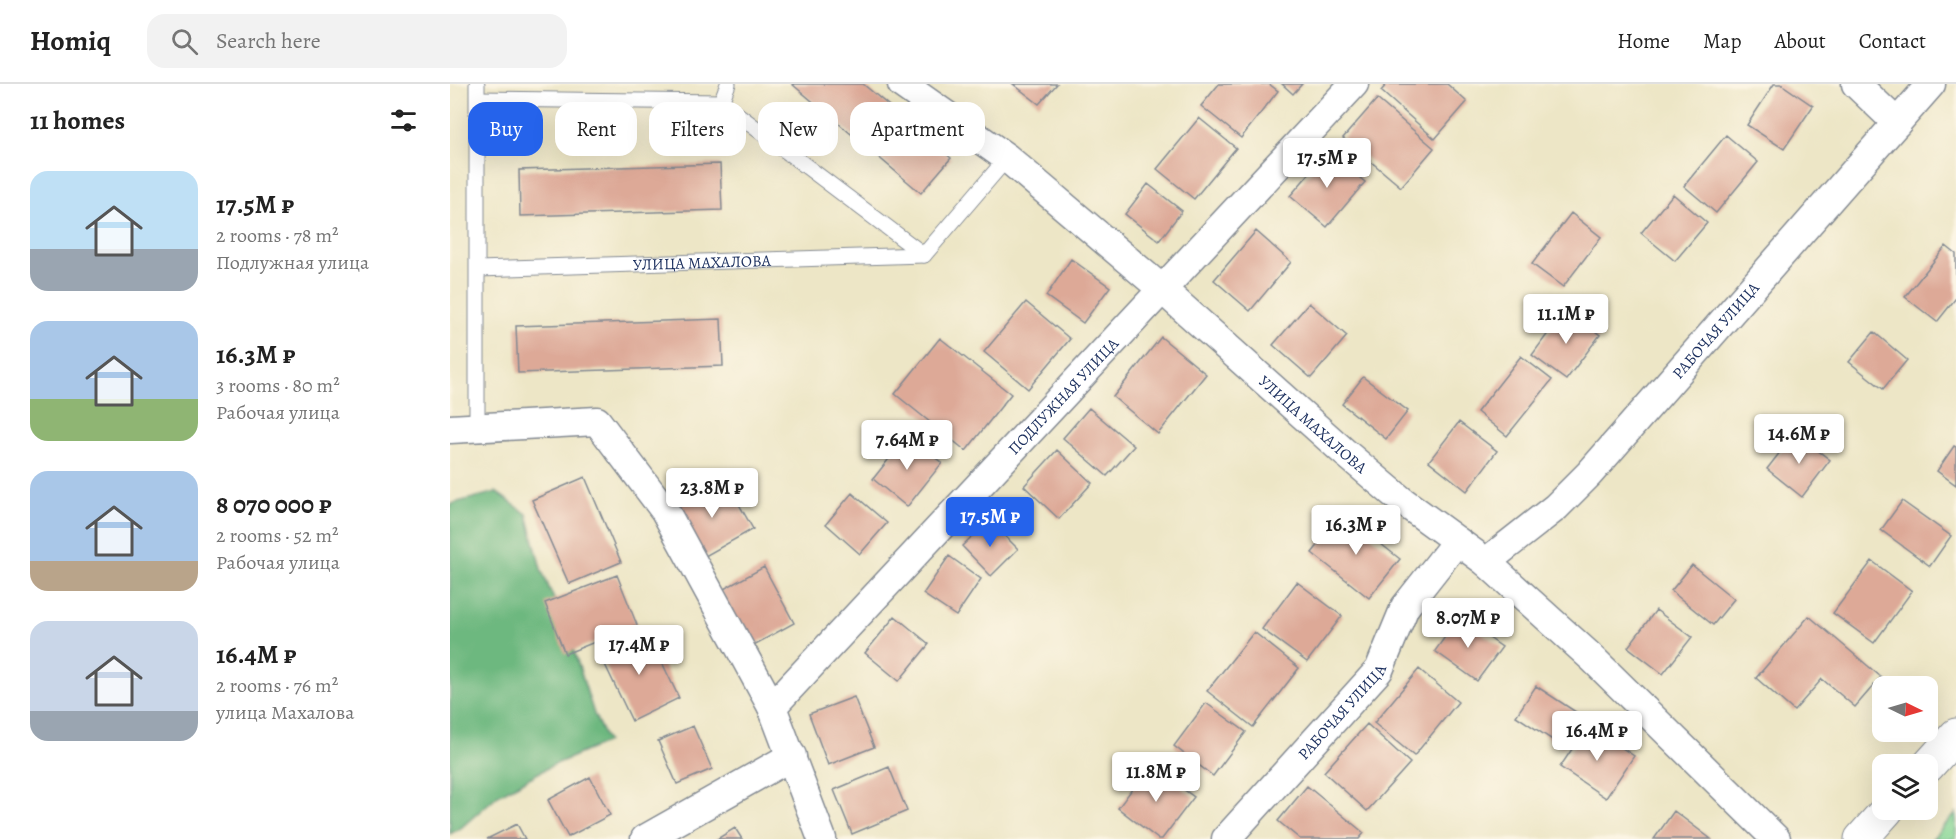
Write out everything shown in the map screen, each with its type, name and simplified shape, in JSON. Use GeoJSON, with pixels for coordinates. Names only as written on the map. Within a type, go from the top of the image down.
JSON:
{"type":"FeatureCollection","features":[{"type":"Feature","properties":{"kind":"street","name":"УЛИЦА МАХАЛОВА"},"geometry":{"type":"LineString","coordinates":[[902,84],[1007,158],[1163,290],[1343,452],[1401,500],[1486,562],[1592,658],[1776,839]]}},
{"type":"Feature","properties":{"kind":"street","name":"ПОДЛУЖНАЯ УЛИЦА"},"geometry":{"type":"LineString","coordinates":[[772,708],[1354,84]]}},
{"type":"Feature","properties":{"kind":"street"},"geometry":{"type":"LineString","coordinates":[[1856,84],[1897,123]]}},
{"type":"Feature","properties":{"kind":"street","name":"РАБОЧАЯ УЛИЦА"},"geometry":{"type":"LineString","coordinates":[[1486,562],[1556,507],[1590,474],[1931,84]]}},
{"type":"Feature","properties":{"kind":"street"},"geometry":{"type":"LineString","coordinates":[[464,428],[597,422],[665,511],[772,708],[822,839]]}},
{"type":"Feature","properties":{"kind":"street","name":"РАБОЧАЯ УЛИЦА"},"geometry":{"type":"LineString","coordinates":[[1226,839],[1379,670],[1405,607],[1457,541]]}},
{"type":"Feature","properties":{"kind":"street"},"geometry":{"type":"LineString","coordinates":[[1938,755],[1956,735]]}},
{"type":"Feature","properties":{"kind":"street"},"geometry":{"type":"LineString","coordinates":[[645,839],[792,756]]}},
{"type":"Feature","properties":{"kind":"street"},"geometry":{"type":"LineString","coordinates":[[1861,839],[1878,820]]}},
{"type":"Feature","properties":{"kind":"lane"},"geometry":{"type":"LineString","coordinates":[[464,428],[478,269],[478,92],[721,102],[728,84]]}},
{"type":"Feature","properties":{"kind":"lane"},"geometry":{"type":"LineString","coordinates":[[746,121],[924,255],[1007,158]]}},
{"type":"Feature","properties":{"kind":"lane","name":"УЛИЦА МАХАЛОВА"},"geometry":{"type":"LineString","coordinates":[[478,269],[924,255]]}},
{"type":"Feature","properties":{"kind":"green space"},"geometry":{"type":"Polygon","coordinates":[[[496,492],[527,514],[541,569],[568,632],[594,714],[607,742],[551,766],[498,795],[461,828],[450,834],[450,504],[496,492]]]}},
{"type":"Feature","properties":{"kind":"green space"},"geometry":{"type":"Polygon","coordinates":[[[1956,813],[1956,839],[1932,839],[1956,813]]]}},
{"type":"Feature","properties":{"kind":"building"},"geometry":{"type":"Polygon","coordinates":[[[792,84],[863,84],[884,102],[850,102],[850,133],[838,123],[838,102],[813,102],[792,84]]]}},
{"type":"Feature","properties":{"kind":"building"},"geometry":{"type":"Polygon","coordinates":[[[1013,84],[1057,84],[1039,104],[1013,84]]]}},
{"type":"Feature","properties":{"kind":"building"},"geometry":{"type":"Polygon","coordinates":[[[1219,84],[1269,84],[1278,91],[1241,138],[1201,106],[1219,84]]]}},
{"type":"Feature","properties":{"kind":"building"},"geometry":{"type":"Polygon","coordinates":[[[1282,84],[1302,84],[1293,94],[1282,84]]]}},
{"type":"Feature","properties":{"kind":"building"},"geometry":{"type":"Polygon","coordinates":[[[1387,84],[1447,84],[1467,102],[1435,139],[1381,91],[1387,84]]]}},
{"type":"Feature","properties":{"kind":"building"},"geometry":{"type":"Polygon","coordinates":[[[1774,84],[1781,84],[1813,106],[1784,149],[1747,125],[1774,84]]]}},
{"type":"Feature","properties":{"kind":"building"},"geometry":{"type":"Polygon","coordinates":[[[1377,99],[1434,148],[1401,187],[1343,138],[1377,99]]]}},
{"type":"Feature","properties":{"kind":"building"},"geometry":{"type":"Polygon","coordinates":[[[1199,118],[1236,148],[1194,199],[1157,169],[1199,118]]]}},
{"type":"Feature","properties":{"kind":"building"},"geometry":{"type":"Polygon","coordinates":[[[1726,135],[1758,162],[1716,213],[1684,186],[1726,135]]]}},
{"type":"Feature","properties":{"kind":"building"},"geometry":{"type":"Polygon","coordinates":[[[1328,152],[1365,182],[1327,227],[1290,196],[1328,152]]]}},
{"type":"Feature","properties":{"kind":"building"},"geometry":{"type":"Polygon","coordinates":[[[877,156],[949,156],[951,158],[921,193],[877,156]]]}},
{"type":"Feature","properties":{"kind":"building"},"geometry":{"type":"Polygon","coordinates":[[[720,164],[722,210],[520,216],[519,170],[720,164]]]}},
{"type":"Feature","properties":{"kind":"building"},"geometry":{"type":"Polygon","coordinates":[[[1148,184],[1182,211],[1159,241],[1125,214],[1148,184]]]}},
{"type":"Feature","properties":{"kind":"building"},"geometry":{"type":"Polygon","coordinates":[[[1673,194],[1707,223],[1675,261],[1641,233],[1673,194]]]}},
{"type":"Feature","properties":{"kind":"building"},"geometry":{"type":"Polygon","coordinates":[[[1571,213],[1601,237],[1563,287],[1532,264],[1571,213]]]}},
{"type":"Feature","properties":{"kind":"building"},"geometry":{"type":"Polygon","coordinates":[[[1256,231],[1291,262],[1250,311],[1214,280],[1256,231]]]}},
{"type":"Feature","properties":{"kind":"building"},"geometry":{"type":"Polygon","coordinates":[[[1946,246],[1956,254],[1956,298],[1937,322],[1905,297],[1946,246]]]}},
{"type":"Feature","properties":{"kind":"building"},"geometry":{"type":"Polygon","coordinates":[[[1071,259],[1110,287],[1083,323],[1046,296],[1071,259]]]}},
{"type":"Feature","properties":{"kind":"building"},"geometry":{"type":"Polygon","coordinates":[[[1026,302],[1070,339],[1028,389],[984,352],[1026,302]]]}},
{"type":"Feature","properties":{"kind":"building"},"geometry":{"type":"Polygon","coordinates":[[[1309,303],[1347,336],[1311,378],[1273,345],[1309,303]]]}},
{"type":"Feature","properties":{"kind":"building"},"geometry":{"type":"Polygon","coordinates":[[[1566,309],[1600,335],[1566,380],[1532,355],[1566,309]]]}},
{"type":"Feature","properties":{"kind":"building"},"geometry":{"type":"Polygon","coordinates":[[[721,319],[723,366],[518,373],[516,326],[721,319]]]}},
{"type":"Feature","properties":{"kind":"building"},"geometry":{"type":"Polygon","coordinates":[[[1874,332],[1907,360],[1883,389],[1849,362],[1874,332]]]}},
{"type":"Feature","properties":{"kind":"building"},"geometry":{"type":"Polygon","coordinates":[[[1161,337],[1206,374],[1158,434],[1113,397],[1161,337]]]}},
{"type":"Feature","properties":{"kind":"building"},"geometry":{"type":"Polygon","coordinates":[[[940,338],[1011,394],[966,451],[895,394],[940,338]]]}},
{"type":"Feature","properties":{"kind":"building"},"geometry":{"type":"Polygon","coordinates":[[[1521,356],[1552,380],[1507,436],[1477,412],[1521,356]]]}},
{"type":"Feature","properties":{"kind":"building"},"geometry":{"type":"Polygon","coordinates":[[[1363,377],[1408,411],[1386,439],[1342,404],[1363,377]]]}},
{"type":"Feature","properties":{"kind":"building"},"geometry":{"type":"Polygon","coordinates":[[[1089,408],[1134,446],[1107,476],[1063,438],[1089,408]]]}},
{"type":"Feature","properties":{"kind":"building"},"geometry":{"type":"Polygon","coordinates":[[[1459,422],[1497,451],[1467,491],[1429,461],[1459,422]]]}},
{"type":"Feature","properties":{"kind":"building"},"geometry":{"type":"Polygon","coordinates":[[[1795,433],[1830,460],[1802,497],[1767,469],[1795,433]]]}},
{"type":"Feature","properties":{"kind":"building"},"geometry":{"type":"Polygon","coordinates":[[[907,436],[942,463],[907,507],[873,479],[907,436]]]}},
{"type":"Feature","properties":{"kind":"building"},"geometry":{"type":"Polygon","coordinates":[[[1954,446],[1956,447],[1956,485],[1937,471],[1954,446]]]}},
{"type":"Feature","properties":{"kind":"building"},"geometry":{"type":"Polygon","coordinates":[[[1057,450],[1092,483],[1059,519],[1024,486],[1057,450]]]}},
{"type":"Feature","properties":{"kind":"building"},"geometry":{"type":"Polygon","coordinates":[[[585,477],[621,562],[569,584],[532,500],[585,477]]]}},
{"type":"Feature","properties":{"kind":"building"},"geometry":{"type":"Polygon","coordinates":[[[724,478],[753,529],[700,559],[671,508],[724,478]]]}},
{"type":"Feature","properties":{"kind":"building"},"geometry":{"type":"Polygon","coordinates":[[[852,493],[887,523],[860,554],[826,524],[852,493]]]}},
{"type":"Feature","properties":{"kind":"building"},"geometry":{"type":"Polygon","coordinates":[[[1902,501],[1951,536],[1930,566],[1881,530],[1902,501]]]}},
{"type":"Feature","properties":{"kind":"building"},"geometry":{"type":"Polygon","coordinates":[[[1343,514],[1400,559],[1369,598],[1312,553],[1343,514]]]}},
{"type":"Feature","properties":{"kind":"building"},"geometry":{"type":"Polygon","coordinates":[[[989,520],[1018,549],[991,576],[962,546],[989,520]]]}},
{"type":"Feature","properties":{"kind":"building"},"geometry":{"type":"Polygon","coordinates":[[[949,556],[981,579],[956,616],[923,594],[949,556]]]}},
{"type":"Feature","properties":{"kind":"building"},"geometry":{"type":"Polygon","coordinates":[[[1872,561],[1912,591],[1874,643],[1833,613],[1872,561]]]}},
{"type":"Feature","properties":{"kind":"building"},"geometry":{"type":"Polygon","coordinates":[[[1692,565],[1734,599],[1713,625],[1671,591],[1692,565]]]}},
{"type":"Feature","properties":{"kind":"building"},"geometry":{"type":"Polygon","coordinates":[[[764,567],[794,623],[750,647],[720,591],[764,567]]]}},
{"type":"Feature","properties":{"kind":"building"},"geometry":{"type":"Polygon","coordinates":[[[617,575],[637,625],[565,654],[545,603],[617,575]]]}},
{"type":"Feature","properties":{"kind":"building"},"geometry":{"type":"Polygon","coordinates":[[[1297,582],[1342,616],[1307,662],[1262,629],[1297,582]]]}},
{"type":"Feature","properties":{"kind":"building"},"geometry":{"type":"Polygon","coordinates":[[[1656,610],[1692,637],[1663,674],[1628,647],[1656,610]]]}},
{"type":"Feature","properties":{"kind":"building"},"geometry":{"type":"Polygon","coordinates":[[[895,616],[929,644],[899,681],[865,653],[895,616]]]}},
{"type":"Feature","properties":{"kind":"building"},"geometry":{"type":"Polygon","coordinates":[[[1809,616],[1880,676],[1872,676],[1872,687],[1855,707],[1822,679],[1794,711],[1756,678],[1809,616]]]}},
{"type":"Feature","properties":{"kind":"building"},"geometry":{"type":"Polygon","coordinates":[[[1459,617],[1502,647],[1477,681],[1435,651],[1459,617]]]}},
{"type":"Feature","properties":{"kind":"building"},"geometry":{"type":"Polygon","coordinates":[[[647,631],[679,698],[632,721],[600,654],[647,631]]]}},
{"type":"Feature","properties":{"kind":"building"},"geometry":{"type":"Polygon","coordinates":[[[1254,632],[1299,668],[1253,727],[1207,691],[1254,632]]]}},
{"type":"Feature","properties":{"kind":"building"},"geometry":{"type":"Polygon","coordinates":[[[1419,669],[1458,702],[1414,756],[1374,723],[1419,669]]]}},
{"type":"Feature","properties":{"kind":"building"},"geometry":{"type":"Polygon","coordinates":[[[1536,686],[1582,716],[1563,747],[1516,716],[1536,686]]]}},
{"type":"Feature","properties":{"kind":"building"},"geometry":{"type":"Polygon","coordinates":[[[854,697],[874,747],[828,765],[809,714],[854,697]]]}},
{"type":"Feature","properties":{"kind":"building"},"geometry":{"type":"Polygon","coordinates":[[[1206,703],[1246,732],[1213,776],[1174,746],[1206,703]]]}},
{"type":"Feature","properties":{"kind":"building"},"geometry":{"type":"Polygon","coordinates":[[[1367,724],[1410,763],[1367,811],[1324,772],[1367,724]]]}},
{"type":"Feature","properties":{"kind":"building"},"geometry":{"type":"Polygon","coordinates":[[[1588,725],[1634,756],[1606,798],[1560,767],[1588,725]]]}},
{"type":"Feature","properties":{"kind":"building"},"geometry":{"type":"Polygon","coordinates":[[[693,726],[712,769],[677,784],[658,741],[693,726]]]}},
{"type":"Feature","properties":{"kind":"building"},"geometry":{"type":"Polygon","coordinates":[[[1150,765],[1194,797],[1162,839],[1158,839],[1118,808],[1150,765]]]}},
{"type":"Feature","properties":{"kind":"building"},"geometry":{"type":"Polygon","coordinates":[[[889,767],[907,811],[852,834],[834,790],[889,767]]]}},
{"type":"Feature","properties":{"kind":"building"},"geometry":{"type":"Polygon","coordinates":[[[590,777],[610,815],[568,837],[548,800],[590,777]]]}},
{"type":"Feature","properties":{"kind":"building"},"geometry":{"type":"Polygon","coordinates":[[[1307,786],[1364,833],[1359,839],[1300,839],[1278,821],[1307,786]]]}},
{"type":"Feature","properties":{"kind":"building"},"geometry":{"type":"Polygon","coordinates":[[[1674,811],[1711,839],[1654,839],[1674,811]]]}},
{"type":"Feature","properties":{"kind":"building"},"geometry":{"type":"Polygon","coordinates":[[[517,824],[525,839],[487,839],[517,824]]]}},
{"type":"Feature","properties":{"kind":"building"},"geometry":{"type":"Polygon","coordinates":[[[735,828],[742,839],[717,839],[735,828]]]}}]}
